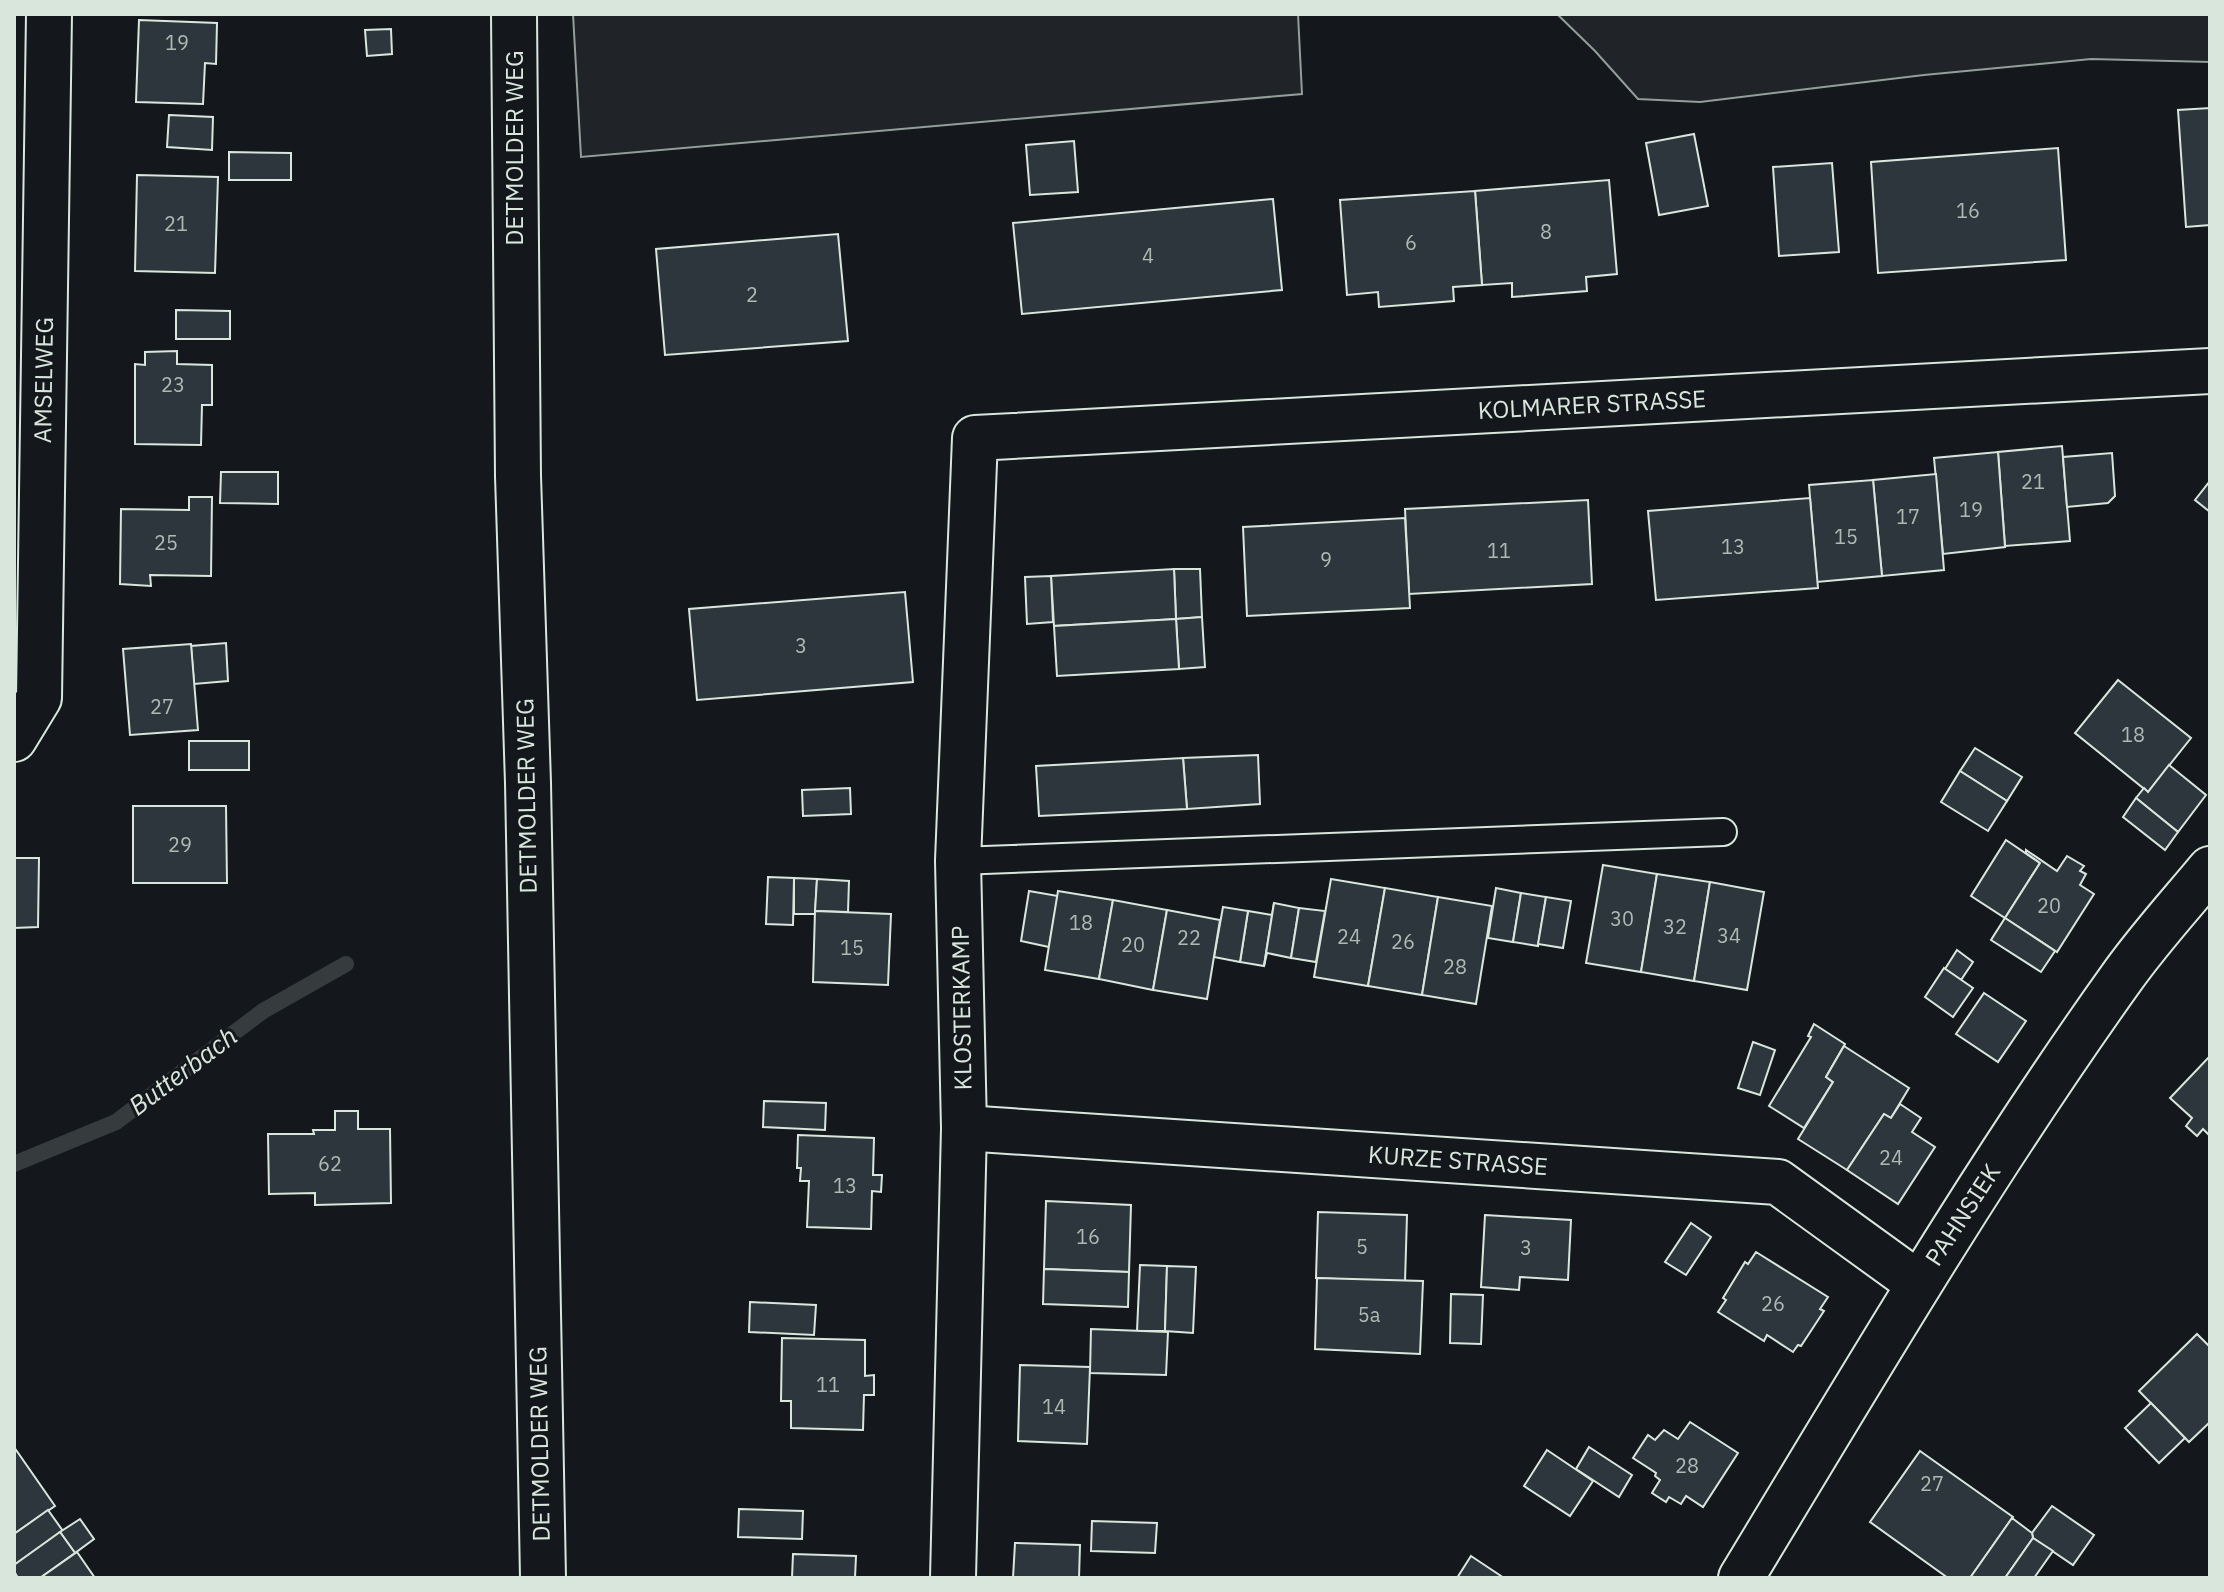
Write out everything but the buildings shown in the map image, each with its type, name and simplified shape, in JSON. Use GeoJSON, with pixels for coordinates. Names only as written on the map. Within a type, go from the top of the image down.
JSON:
{"type":"FeatureCollection","features":[{"type":"Feature","properties":{"kind":"street","name":"AMSELWEG"},"geometry":{"type":"LineString","coordinates":[[14,739],[39,698],[49,14]]}},
{"type":"Feature","properties":{"kind":"street","name":"DETMOLDER WEG"},"geometry":{"type":"LineString","coordinates":[[514,14],[518,476],[528,783],[543,1578]]}},
{"type":"Feature","properties":{"kind":"street","name":"KOLMARER STRASSE"},"geometry":{"type":"LineString","coordinates":[[975,438],[2210,371]]}},
{"type":"Feature","properties":{"kind":"street","name":"KLOSTERKAMP"},"geometry":{"type":"LineString","coordinates":[[953,1578],[964,1128],[958,861],[975,438]]}},
{"type":"Feature","properties":{"kind":"street","name":"PAHNSIEK"},"geometry":{"type":"LineString","coordinates":[[1741,1578],[1919,1284],[2025,1118],[2123,975],[2210,869]]}},
{"type":"Feature","properties":{"kind":"street","name":"KURZE STRASSE"},"geometry":{"type":"LineString","coordinates":[[964,1128],[1778,1182],[1919,1284]]}},
{"type":"Feature","properties":{"kind":"lane"},"geometry":{"type":"LineString","coordinates":[[958,861],[1723,832]]}},
{"type":"Feature","properties":{"kind":"shaded area"},"geometry":{"type":"Polygon","coordinates":[[[573,14],[1298,14],[1302,94],[581,157],[573,14]]]}},
{"type":"Feature","properties":{"kind":"shaded area"},"geometry":{"type":"Polygon","coordinates":[[[1557,14],[2210,14],[2210,62],[2091,59],[1700,102],[1638,99],[1557,14]]]}},
{"type":"Feature","properties":{"kind":"waterway","name":"Butterbach"},"geometry":{"type":"LineString","coordinates":[[14,1164],[116,1122],[263,1011],[346,964]]}}]}
